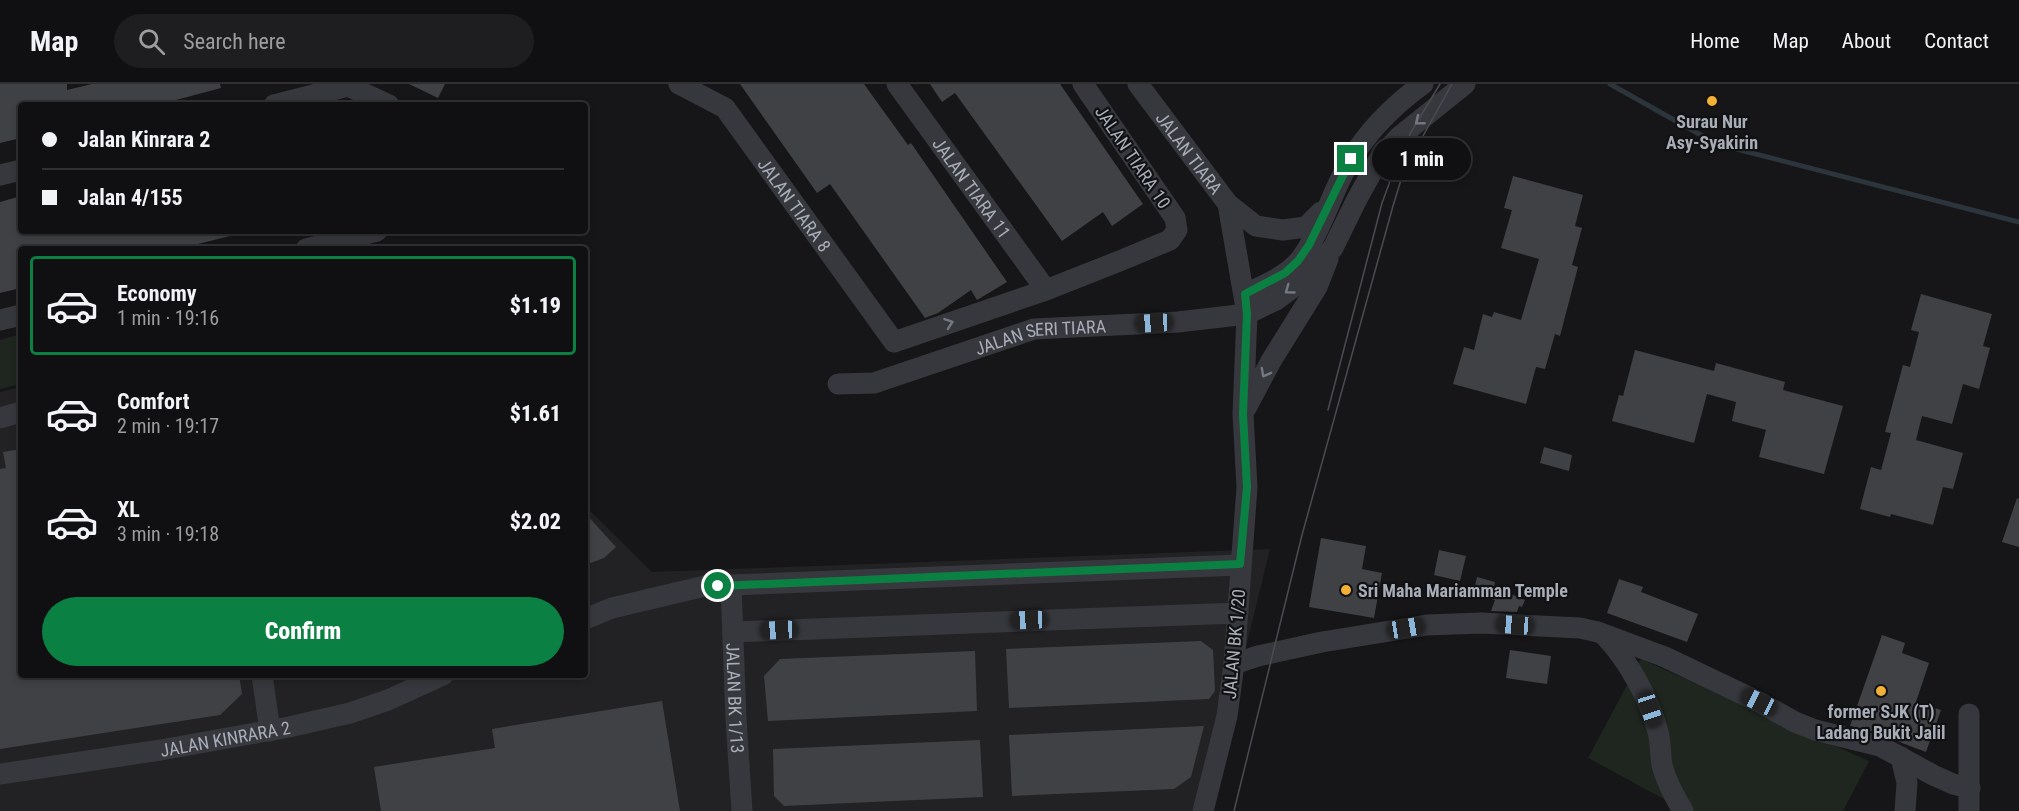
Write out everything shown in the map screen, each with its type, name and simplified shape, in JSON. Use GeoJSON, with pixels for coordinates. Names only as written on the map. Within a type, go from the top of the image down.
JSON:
{"type":"FeatureCollection","features":[{"type":"Feature","properties":{"kind":"street","name":"JALAN TIARA 8"},"geometry":{"type":"LineString","coordinates":[[680,84],[724,108],[894,342]]}},
{"type":"Feature","properties":{"kind":"street","name":"JALAN TIARA 11"},"geometry":{"type":"LineString","coordinates":[[897,84],[1046,290]]}},
{"type":"Feature","properties":{"kind":"street","name":"JALAN TIARA 10"},"geometry":{"type":"LineString","coordinates":[[894,342],[1046,290],[1170,240],[1177,230],[1175,218],[1083,84]]}},
{"type":"Feature","properties":{"kind":"street","name":"JALAN TIARA"},"geometry":{"type":"LineString","coordinates":[[1138,84],[1228,204],[1246,304]]}},
{"type":"Feature","properties":{"kind":"street"},"geometry":{"type":"LineString","coordinates":[[1246,304],[1298,261],[1309,245],[1351,159],[1373,130],[1399,102],[1424,84]]}},
{"type":"Feature","properties":{"kind":"street"},"geometry":{"type":"LineString","coordinates":[[1243,414],[1271,361],[1317,287],[1333,248],[1381,156],[1399,137],[1465,84]]}},
{"type":"Feature","properties":{"kind":"street"},"geometry":{"type":"LineString","coordinates":[[286,102],[348,86],[383,102]]}},
{"type":"Feature","properties":{"kind":"street"},"geometry":{"type":"LineString","coordinates":[[0,175],[18,171]]}},
{"type":"Feature","properties":{"kind":"street"},"geometry":{"type":"LineString","coordinates":[[1228,204],[1256,226],[1283,230],[1306,227],[1328,205]]}},
{"type":"Feature","properties":{"kind":"street"},"geometry":{"type":"LineString","coordinates":[[318,246],[365,234]]}},
{"type":"Feature","properties":{"kind":"street"},"geometry":{"type":"LineString","coordinates":[[1246,304],[1275,300],[1299,283],[1333,248]]}},
{"type":"Feature","properties":{"kind":"street","name":"JALAN SERI TIARA"},"geometry":{"type":"LineString","coordinates":[[838,384],[874,383],[1034,329],[1178,322],[1246,304]]}},
{"type":"Feature","properties":{"kind":"street","name":"JALAN BK 1/20"},"geometry":{"type":"LineString","coordinates":[[1203,811],[1227,716],[1234,664],[1247,487],[1243,414],[1246,304]]}},
{"type":"Feature","properties":{"kind":"street"},"geometry":{"type":"LineString","coordinates":[[0,320],[18,316]]}},
{"type":"Feature","properties":{"kind":"street"},"geometry":{"type":"LineString","coordinates":[[0,418],[18,413]]}},
{"type":"Feature","properties":{"kind":"street"},"geometry":{"type":"LineString","coordinates":[[588,618],[612,608],[705,586],[1240,564]]}},
{"type":"Feature","properties":{"kind":"street","name":"JALAN BK 1/13"},"geometry":{"type":"LineString","coordinates":[[731,586],[742,811]]}},
{"type":"Feature","properties":{"kind":"street"},"geometry":{"type":"LineString","coordinates":[[733,632],[1238,613]]}},
{"type":"Feature","properties":{"kind":"street"},"geometry":{"type":"LineString","coordinates":[[1234,664],[1258,656],[1322,642],[1437,624],[1481,622],[1580,628],[1604,634],[1665,657],[1795,722],[1815,730],[1880,746],[1943,779],[1970,788]]}},
{"type":"Feature","properties":{"kind":"street"},"geometry":{"type":"LineString","coordinates":[[1604,634],[1619,651],[1650,709],[1659,734],[1663,765],[1671,792],[1683,811]]}},
{"type":"Feature","properties":{"kind":"street"},"geometry":{"type":"LineString","coordinates":[[262,678],[270,731]]}},
{"type":"Feature","properties":{"kind":"street","name":"JALAN KINRARA 2"},"geometry":{"type":"LineString","coordinates":[[0,774],[270,731],[350,713],[388,700],[436,678]]}},
{"type":"Feature","properties":{"kind":"street"},"geometry":{"type":"LineString","coordinates":[[1969,714],[1969,811]]}},
{"type":"Feature","properties":{"kind":"street"},"geometry":{"type":"LineString","coordinates":[[1901,757],[1907,783],[1905,811]]}},
{"type":"Feature","properties":{"kind":"shaded area"},"geometry":{"type":"Polygon","coordinates":[[[18,335],[18,385],[0,389],[0,340],[18,335]]]}},
{"type":"Feature","properties":{"kind":"shaded area"},"geometry":{"type":"Polygon","coordinates":[[[18,388],[18,678],[588,678],[588,509],[652,572],[1270,549],[1206,811],[0,811],[0,392],[18,388]]]}},
{"type":"Feature","properties":{"kind":"shaded area"},"geometry":{"type":"Polygon","coordinates":[[[1641,659],[1869,761],[1843,811],[1686,811],[1588,758],[1641,659]]]}},
{"type":"Feature","properties":{"kind":"building"},"geometry":{"type":"Polygon","coordinates":[[[0,84],[67,84],[67,90],[92,84],[220,84],[221,88],[168,102],[18,102],[18,139],[0,143],[0,84]]]}},
{"type":"Feature","properties":{"kind":"building"},"geometry":{"type":"Polygon","coordinates":[[[409,84],[445,84],[438,98],[409,84]]]}},
{"type":"Feature","properties":{"kind":"building"},"geometry":{"type":"Polygon","coordinates":[[[740,84],[864,84],[908,145],[911,143],[1007,282],[977,300],[971,290],[938,313],[925,318],[830,184],[817,193],[740,84]]]}},
{"type":"Feature","properties":{"kind":"building"},"geometry":{"type":"Polygon","coordinates":[[[930,84],[1060,84],[1143,204],[1112,226],[1103,212],[1062,241],[955,93],[942,102],[930,84]]]}},
{"type":"Feature","properties":{"kind":"building"},"geometry":{"type":"Polygon","coordinates":[[[1513,176],[1583,195],[1575,226],[1582,228],[1572,265],[1578,267],[1560,336],[1555,334],[1545,369],[1536,367],[1526,404],[1453,384],[1464,347],[1474,350],[1483,314],[1492,317],[1494,312],[1521,320],[1539,259],[1501,248],[1512,210],[1504,208],[1513,176]]]}},
{"type":"Feature","properties":{"kind":"building"},"geometry":{"type":"Polygon","coordinates":[[[18,197],[18,234],[230,234],[230,236],[190,246],[18,246],[18,289],[0,293],[0,202],[18,197]]]}},
{"type":"Feature","properties":{"kind":"building"},"geometry":{"type":"Polygon","coordinates":[[[1921,294],[1992,314],[1983,346],[1990,348],[1979,389],[1963,384],[1952,424],[1922,416],[1916,440],[1963,453],[1953,489],[1943,487],[1933,525],[1860,509],[1871,467],[1881,470],[1891,433],[1885,432],[1903,365],[1910,367],[1919,332],[1911,330],[1921,294]]]}},
{"type":"Feature","properties":{"kind":"building"},"geometry":{"type":"Polygon","coordinates":[[[1635,350],[1714,371],[1716,363],[1785,382],[1783,390],[1843,406],[1824,474],[1759,457],[1766,430],[1732,421],[1736,402],[1707,394],[1694,443],[1612,421],[1619,395],[1623,396],[1635,350]]]}},
{"type":"Feature","properties":{"kind":"building"},"geometry":{"type":"Polygon","coordinates":[[[1544,447],[1572,455],[1569,471],[1540,463],[1544,447]]]}},
{"type":"Feature","properties":{"kind":"building"},"geometry":{"type":"Polygon","coordinates":[[[18,450],[18,678],[239,678],[242,694],[220,715],[0,749],[0,469],[6,468],[3,452],[18,450]]]}},
{"type":"Feature","properties":{"kind":"building"},"geometry":{"type":"Polygon","coordinates":[[[2017,498],[2019,499],[2019,547],[2002,542],[2017,498]]]}},
{"type":"Feature","properties":{"kind":"building"},"geometry":{"type":"Polygon","coordinates":[[[588,516],[616,547],[604,558],[588,564],[588,516]]]}},
{"type":"Feature","properties":{"kind":"building","name":"Sri Maha Mariamman Temple"},"geometry":{"type":"Polygon","coordinates":[[[1321,538],[1366,546],[1362,569],[1382,573],[1374,618],[1309,607],[1321,538]]]}},
{"type":"Feature","properties":{"kind":"building"},"geometry":{"type":"Polygon","coordinates":[[[1439,550],[1466,556],[1460,581],[1434,575],[1439,550]]]}},
{"type":"Feature","properties":{"kind":"building"},"geometry":{"type":"Polygon","coordinates":[[[1477,577],[1495,582],[1494,587],[1525,600],[1522,607],[1519,606],[1517,612],[1491,611],[1495,600],[1473,594],[1477,577]]]}},
{"type":"Feature","properties":{"kind":"building"},"geometry":{"type":"Polygon","coordinates":[[[1619,579],[1643,587],[1641,592],[1698,614],[1687,642],[1607,613],[1619,579]]]}},
{"type":"Feature","properties":{"kind":"building","name":"former SJK (T) Ladang Bukit Jalil"},"geometry":{"type":"Polygon","coordinates":[[[1882,635],[1905,643],[1902,653],[1929,663],[1916,702],[1941,710],[1926,752],[1883,734],[1850,726],[1882,635]]]}},
{"type":"Feature","properties":{"kind":"building"},"geometry":{"type":"Polygon","coordinates":[[[1201,641],[1213,650],[1215,691],[1209,699],[1009,708],[1006,649],[1201,641]]]}},
{"type":"Feature","properties":{"kind":"building"},"geometry":{"type":"Polygon","coordinates":[[[1510,650],[1551,656],[1547,684],[1506,678],[1510,650]]]}},
{"type":"Feature","properties":{"kind":"building"},"geometry":{"type":"Polygon","coordinates":[[[975,651],[977,711],[768,721],[764,676],[780,659],[975,651]]]}},
{"type":"Feature","properties":{"kind":"building"},"geometry":{"type":"Polygon","coordinates":[[[662,701],[680,811],[381,811],[374,767],[495,748],[492,729],[662,701]]]}},
{"type":"Feature","properties":{"kind":"building"},"geometry":{"type":"Polygon","coordinates":[[[1204,726],[1191,777],[1174,789],[1012,796],[1009,735],[1204,726]]]}},
{"type":"Feature","properties":{"kind":"building"},"geometry":{"type":"Polygon","coordinates":[[[980,740],[983,797],[784,806],[774,796],[773,749],[980,740]]]}},
{"type":"Feature","properties":{"kind":"waterway"},"geometry":{"type":"LineString","coordinates":[[1610,84],[1717,144],[2019,222]]}},
{"type":"Feature","properties":{"kind":"tram line"},"geometry":{"type":"LineString","coordinates":[[1328,410],[1382,203],[1411,132],[1440,84]]}},
{"type":"Feature","properties":{"kind":"tram line"},"geometry":{"type":"LineString","coordinates":[[1234,811],[1302,535],[1393,206],[1404,170],[1452,84]]}},
{"type":"Feature","properties":{"kind":"place","name":"Surau Nur Asy-Syakirin"},"geometry":{"type":"Point","coordinates":[1712,101]}},
{"type":"Feature","properties":{"kind":"place","name":"Sri Maha Mariamman Temple"},"geometry":{"type":"Point","coordinates":[1346,590]}},
{"type":"Feature","properties":{"kind":"place","name":"former SJK (T) Ladang Bukit Jalil"},"geometry":{"type":"Point","coordinates":[1881,691]}},
{"type":"Feature","properties":{"kind":"route"},"geometry":{"type":"LineString","coordinates":[[718,586],[1240,564],[1247,487],[1243,414],[1247,314],[1245,294],[1285,273],[1298,261],[1309,245],[1351,159]]}}]}
